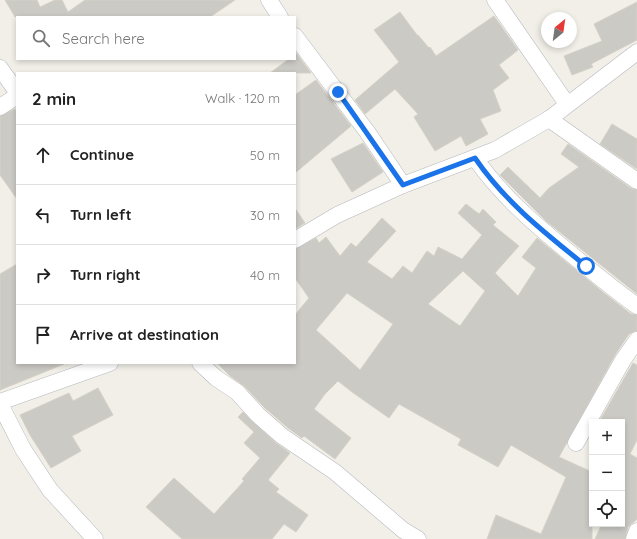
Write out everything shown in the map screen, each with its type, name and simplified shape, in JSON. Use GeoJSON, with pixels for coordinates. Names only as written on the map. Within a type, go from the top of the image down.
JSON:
{"type":"FeatureCollection","features":[{"type":"Feature","properties":{"kind":"street"},"geometry":{"type":"LineString","coordinates":[[269,0],[279,16]]}},
{"type":"Feature","properties":{"kind":"street"},"geometry":{"type":"LineString","coordinates":[[495,0],[567,104]]}},
{"type":"Feature","properties":{"kind":"street"},"geometry":{"type":"LineString","coordinates":[[296,37],[355,116],[403,185]]}},
{"type":"Feature","properties":{"kind":"street"},"geometry":{"type":"LineString","coordinates":[[296,239],[337,215],[403,185],[495,150],[549,119],[637,52]]}},
{"type":"Feature","properties":{"kind":"street"},"geometry":{"type":"LineString","coordinates":[[0,68],[16,91]]}},
{"type":"Feature","properties":{"kind":"street"},"geometry":{"type":"LineString","coordinates":[[0,108],[16,97]]}},
{"type":"Feature","properties":{"kind":"street"},"geometry":{"type":"LineString","coordinates":[[549,119],[637,182]]}},
{"type":"Feature","properties":{"kind":"street"},"geometry":{"type":"LineString","coordinates":[[475,158],[486,174],[514,206],[606,283],[637,306]]}},
{"type":"Feature","properties":{"kind":"street"},"geometry":{"type":"LineString","coordinates":[[576,443],[631,358],[637,340]]}},
{"type":"Feature","properties":{"kind":"street"},"geometry":{"type":"LineString","coordinates":[[95,539],[50,490],[23,449],[0,403],[107,364]]}},
{"type":"Feature","properties":{"kind":"street"},"geometry":{"type":"LineString","coordinates":[[201,364],[216,378],[237,392],[258,415],[282,436],[335,472],[403,530],[418,539]]}},
{"type":"Feature","properties":{"kind":"street"},"geometry":{"type":"LineString","coordinates":[[634,539],[637,531]]}},
{"type":"Feature","properties":{"kind":"building"},"geometry":{"type":"Polygon","coordinates":[[[5,0],[37,0],[40,7],[55,0],[62,0],[68,12],[85,0],[235,0],[211,16],[15,17],[5,0]]]}},
{"type":"Feature","properties":{"kind":"building"},"geometry":{"type":"Polygon","coordinates":[[[637,2],[637,40],[591,64],[593,67],[572,75],[564,56],[602,41],[594,24],[637,2]]]}},
{"type":"Feature","properties":{"kind":"building"},"geometry":{"type":"Polygon","coordinates":[[[400,12],[417,35],[429,48],[430,47],[436,56],[494,16],[518,50],[499,65],[509,78],[493,90],[501,111],[480,119],[488,134],[466,146],[461,136],[435,151],[414,117],[418,114],[395,89],[365,114],[355,100],[399,62],[374,30],[400,12]]]}},
{"type":"Feature","properties":{"kind":"building"},"geometry":{"type":"Polygon","coordinates":[[[296,53],[311,73],[296,72],[271,72],[288,60],[296,60],[296,53]]]}},
{"type":"Feature","properties":{"kind":"building"},"geometry":{"type":"Polygon","coordinates":[[[316,80],[351,126],[296,172],[296,94],[316,80]]]}},
{"type":"Feature","properties":{"kind":"building"},"geometry":{"type":"Polygon","coordinates":[[[15,109],[16,110],[16,198],[0,175],[0,116],[15,109]]]}},
{"type":"Feature","properties":{"kind":"building"},"geometry":{"type":"Polygon","coordinates":[[[612,124],[637,139],[637,169],[600,144],[612,124]]]}},
{"type":"Feature","properties":{"kind":"building"},"geometry":{"type":"Polygon","coordinates":[[[363,143],[383,172],[352,192],[331,159],[363,143]]]}},
{"type":"Feature","properties":{"kind":"building"},"geometry":{"type":"Polygon","coordinates":[[[568,144],[632,189],[637,190],[637,294],[546,221],[500,175],[508,167],[540,198],[549,188],[579,167],[561,154],[568,144]]]}},
{"type":"Feature","properties":{"kind":"building"},"geometry":{"type":"Polygon","coordinates":[[[466,204],[479,214],[483,209],[496,222],[493,225],[519,246],[495,273],[518,296],[536,268],[522,257],[537,238],[631,314],[637,315],[637,331],[629,334],[615,355],[559,457],[589,471],[589,527],[592,527],[592,539],[487,539],[496,515],[541,534],[566,477],[511,445],[498,467],[458,445],[461,439],[399,404],[389,418],[338,381],[325,394],[314,409],[351,438],[335,459],[304,436],[302,438],[288,428],[265,408],[244,386],[230,376],[218,364],[296,364],[296,314],[309,298],[296,279],[296,248],[316,238],[319,243],[326,237],[340,256],[351,243],[356,247],[382,218],[396,231],[367,262],[392,279],[403,266],[412,273],[427,251],[434,256],[438,247],[462,259],[482,235],[458,213],[466,204]],[[463,271],[428,304],[460,326],[485,291],[463,271]],[[347,293],[316,330],[360,370],[393,324],[347,293]]]}},
{"type":"Feature","properties":{"kind":"building"},"geometry":{"type":"Polygon","coordinates":[[[296,210],[305,223],[296,228],[296,210]]]}},
{"type":"Feature","properties":{"kind":"building"},"geometry":{"type":"Polygon","coordinates":[[[16,265],[16,364],[64,364],[0,390],[0,274],[16,265]]]}},
{"type":"Feature","properties":{"kind":"building"},"geometry":{"type":"Polygon","coordinates":[[[633,363],[637,365],[637,440],[630,454],[637,458],[637,519],[628,527],[625,539],[595,539],[601,527],[625,527],[625,419],[601,419],[633,363]]]}},
{"type":"Feature","properties":{"kind":"building"},"geometry":{"type":"Polygon","coordinates":[[[98,388],[113,415],[72,436],[81,451],[51,468],[30,435],[20,415],[69,393],[73,401],[98,388]]]}},
{"type":"Feature","properties":{"kind":"building"},"geometry":{"type":"Polygon","coordinates":[[[243,412],[276,443],[290,453],[268,480],[279,489],[276,492],[308,515],[296,532],[284,524],[272,539],[182,539],[146,507],[174,478],[214,514],[244,481],[242,479],[260,458],[244,443],[254,432],[238,417],[243,412]]]}},
{"type":"Feature","properties":{"kind":"route"},"geometry":{"type":"LineString","coordinates":[[338,92],[403,185],[475,158],[486,174],[514,206],[586,266]]}}]}
